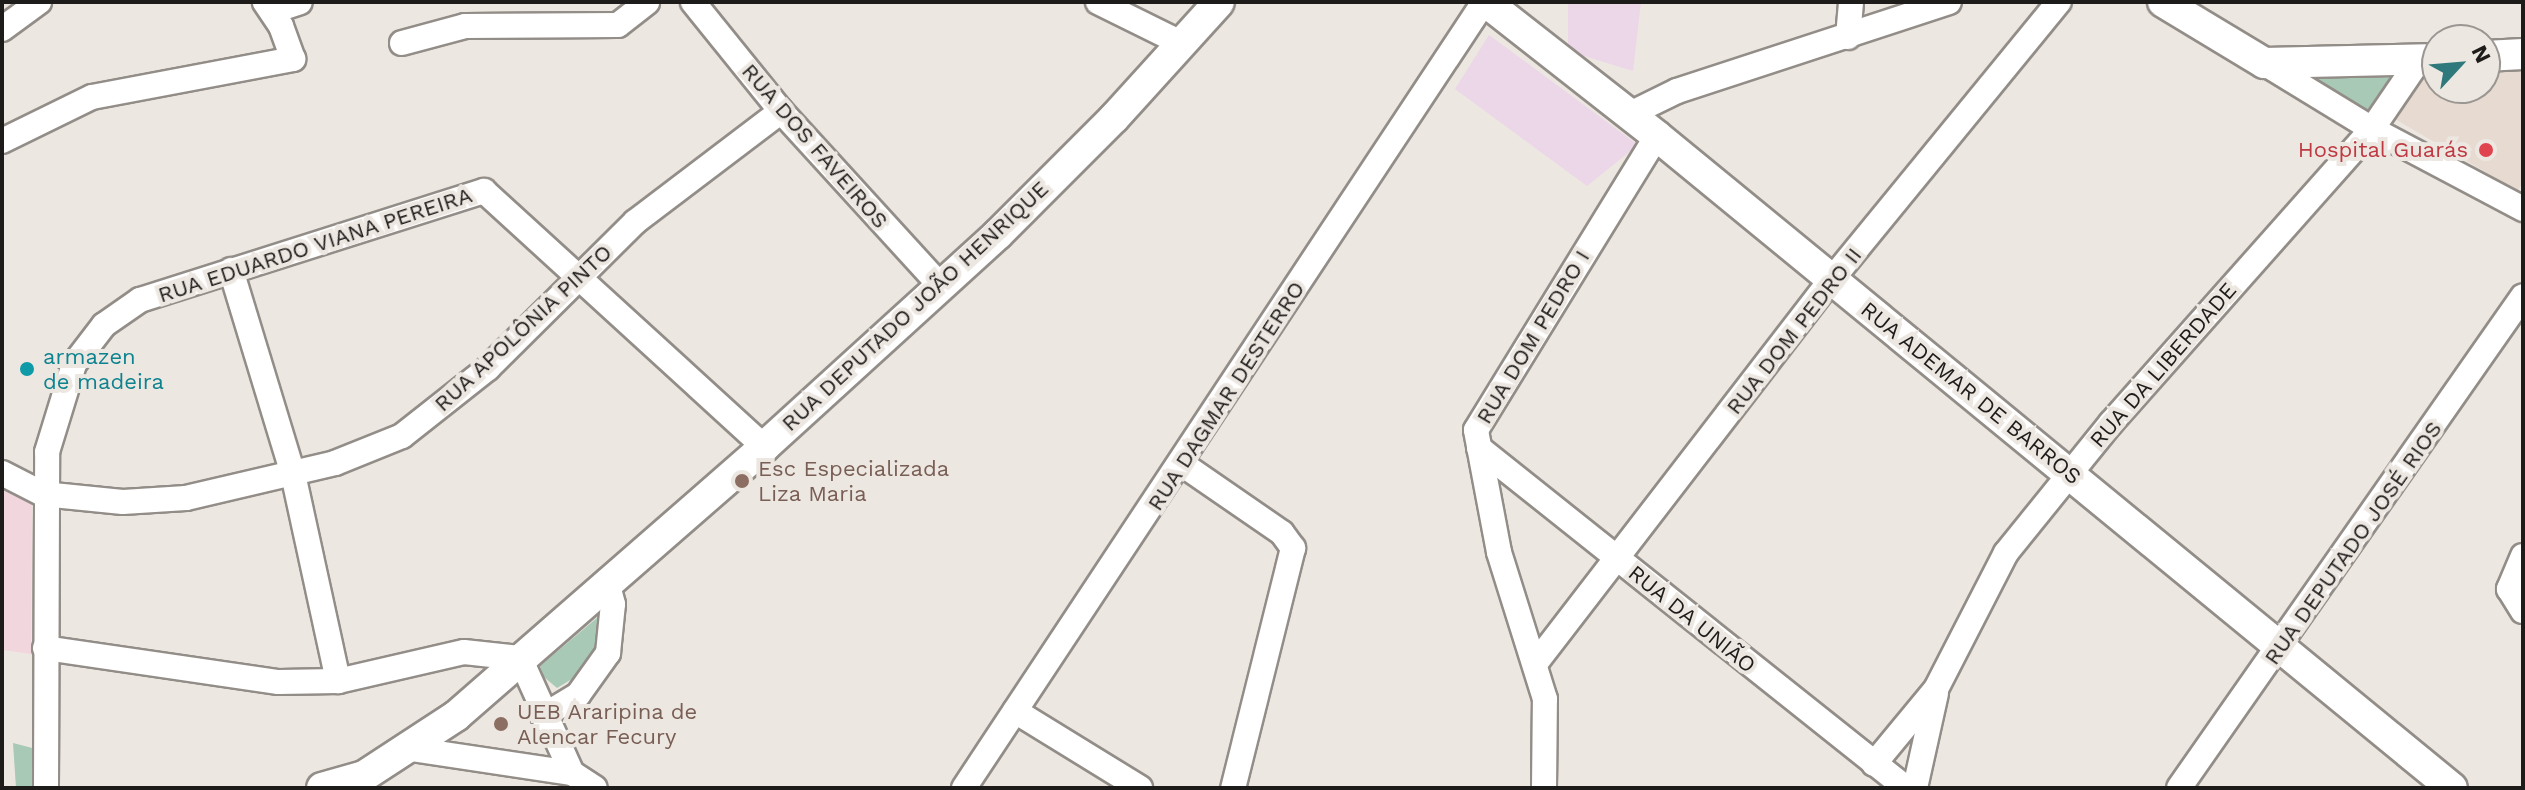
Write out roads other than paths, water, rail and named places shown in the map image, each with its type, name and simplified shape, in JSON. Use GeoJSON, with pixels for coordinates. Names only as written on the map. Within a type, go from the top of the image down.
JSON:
{"type":"FeatureCollection","features":[{"type":"Feature","properties":{"kind":"main road","name":"RUA DEPUTADO JOÃO HENRIQUE"},"geometry":{"type":"LineString","coordinates":[[322,788],[364,776],[411,749],[764,447],[941,286],[1114,118],[1219,2]]}},
{"type":"Feature","properties":{"kind":"main road","name":"RUA ADEMAR DE BARROS"},"geometry":{"type":"LineString","coordinates":[[1485,2],[1630,114],[2452,788]]}},
{"type":"Feature","properties":{"kind":"main road"},"geometry":{"type":"LineString","coordinates":[[2163,2],[2264,63],[2421,60]]}},
{"type":"Feature","properties":{"kind":"main road"},"geometry":{"type":"LineString","coordinates":[[2501,55],[2523,54]]}},
{"type":"Feature","properties":{"kind":"street"},"geometry":{"type":"LineString","coordinates":[[2,29],[39,2]]}},
{"type":"Feature","properties":{"kind":"street"},"geometry":{"type":"LineString","coordinates":[[2,141],[92,97],[293,59],[269,7],[300,2]]}},
{"type":"Feature","properties":{"kind":"street"},"geometry":{"type":"LineString","coordinates":[[402,43],[465,26],[618,25],[647,2]]}},
{"type":"Feature","properties":{"kind":"street","name":"RUA DOS FAVEIROS"},"geometry":{"type":"LineString","coordinates":[[693,2],[781,111],[941,286]]}},
{"type":"Feature","properties":{"kind":"street"},"geometry":{"type":"LineString","coordinates":[[1098,2],[1181,43]]}},
{"type":"Feature","properties":{"kind":"street","name":"RUA DAGMAR DESTERRO"},"geometry":{"type":"LineString","coordinates":[[964,788],[1182,464],[1485,2]]}},
{"type":"Feature","properties":{"kind":"street"},"geometry":{"type":"LineString","coordinates":[[1848,37],[1851,2]]}},
{"type":"Feature","properties":{"kind":"street"},"geometry":{"type":"LineString","coordinates":[[1630,114],[1677,91],[1949,2]]}},
{"type":"Feature","properties":{"kind":"street","name":"RUA DOM PEDRO II"},"geometry":{"type":"LineString","coordinates":[[1535,664],[1619,560],[1832,279],[2059,2]]}},
{"type":"Feature","properties":{"kind":"street"},"geometry":{"type":"LineString","coordinates":[[2264,63],[2372,129],[2523,209]]}},
{"type":"Feature","properties":{"kind":"street","name":"RUA DA LIBERDADE"},"geometry":{"type":"LineString","coordinates":[[1874,764],[1936,689],[2006,553],[2068,473],[2372,129],[2421,69]]}},
{"type":"Feature","properties":{"kind":"street","name":"RUA APOLÔNIA PINTO"},"geometry":{"type":"LineString","coordinates":[[2,473],[43,494],[123,502],[186,498],[293,474],[371,450],[439,410],[635,222],[781,111]]}},
{"type":"Feature","properties":{"kind":"street","name":"RUA DOM PEDRO I"},"geometry":{"type":"LineString","coordinates":[[1544,788],[1545,699],[1499,552],[1476,430],[1482,412],[1657,136]]}},
{"type":"Feature","properties":{"kind":"street","name":"RUA EDUARDO VIANA PEREIRA"},"geometry":{"type":"LineString","coordinates":[[46,788],[43,494],[55,416],[74,364],[104,325],[140,300],[484,191],[577,278]]}},
{"type":"Feature","properties":{"kind":"street"},"geometry":{"type":"LineString","coordinates":[[231,270],[293,474],[338,681]]}},
{"type":"Feature","properties":{"kind":"street"},"geometry":{"type":"LineString","coordinates":[[577,278],[764,447]]}},
{"type":"Feature","properties":{"kind":"street","name":"RUA DEPUTADO JOSÉ RIOS"},"geometry":{"type":"LineString","coordinates":[[2179,788],[2523,296]]}},
{"type":"Feature","properties":{"kind":"street","name":"RUA DA UNIÃO"},"geometry":{"type":"LineString","coordinates":[[1479,448],[1906,788]]}},
{"type":"Feature","properties":{"kind":"street"},"geometry":{"type":"LineString","coordinates":[[1182,464],[1282,533],[1293,548],[1233,788]]}},
{"type":"Feature","properties":{"kind":"street"},"geometry":{"type":"LineString","coordinates":[[2523,556],[2509,589],[2523,611]]}},
{"type":"Feature","properties":{"kind":"street"},"geometry":{"type":"LineString","coordinates":[[543,716],[578,695],[608,653],[613,604],[607,581]]}},
{"type":"Feature","properties":{"kind":"street"},"geometry":{"type":"LineString","coordinates":[[45,648],[223,677],[338,681],[464,652],[520,658],[543,716],[572,773]]}},
{"type":"Feature","properties":{"kind":"street","name":"RUA DA LIBERDADE"},"geometry":{"type":"LineString","coordinates":[[1915,788],[1936,689]]}},
{"type":"Feature","properties":{"kind":"street"},"geometry":{"type":"LineString","coordinates":[[1015,711],[1140,788]]}},
{"type":"Feature","properties":{"kind":"street"},"geometry":{"type":"LineString","coordinates":[[411,749],[572,773],[595,788]]}},
{"type":"Feature","properties":{"kind":"place","name":"Hospital Guarás"},"geometry":{"type":"Point","coordinates":[2486,150]}},
{"type":"Feature","properties":{"kind":"place","name":"armazen de madeira"},"geometry":{"type":"Point","coordinates":[27,369]}},
{"type":"Feature","properties":{"kind":"place","name":"Esc Especializada Liza Maria"},"geometry":{"type":"Point","coordinates":[742,481]}},
{"type":"Feature","properties":{"kind":"place","name":"UEB Araripina de Alencar Fecury"},"geometry":{"type":"Point","coordinates":[501,724]}}]}
